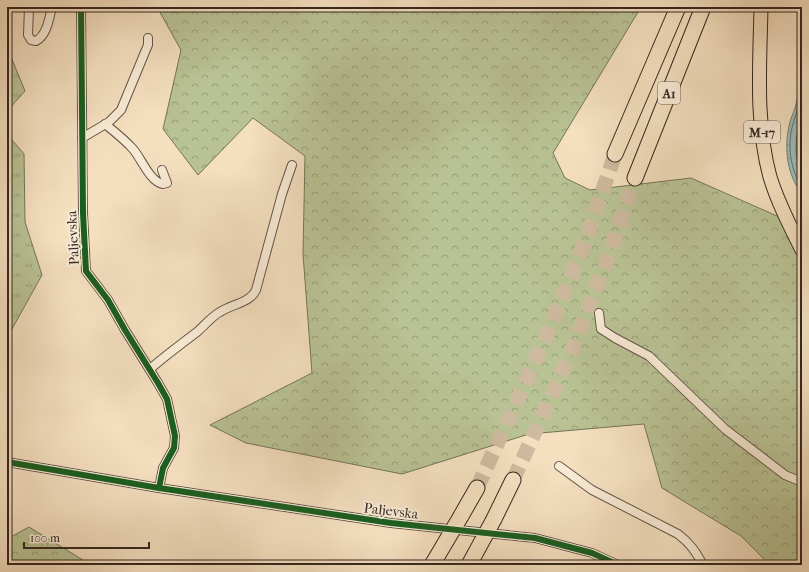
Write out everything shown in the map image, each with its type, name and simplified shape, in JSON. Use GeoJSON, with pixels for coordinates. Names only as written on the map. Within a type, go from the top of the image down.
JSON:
{"type":"FeatureCollection","features":[{"type":"Feature","properties":{"kind":"highway","name":"A1"},"geometry":{"type":"LineString","coordinates":[[615,154],[678,7]]}},
{"type":"Feature","properties":{"kind":"highway","name":"A1"},"geometry":{"type":"LineString","coordinates":[[635,178],[703,7]]}},
{"type":"Feature","properties":{"kind":"highway"},"geometry":{"type":"LineString","coordinates":[[469,565],[513,480]]}},
{"type":"Feature","properties":{"kind":"highway"},"geometry":{"type":"LineString","coordinates":[[432,565],[477,488]]}},
{"type":"Feature","properties":{"kind":"main road","name":"M-17"},"geometry":{"type":"LineString","coordinates":[[761,7],[759,91],[761,122],[765,149],[770,177],[784,215],[802,250]]}},
{"type":"Feature","properties":{"kind":"street"},"geometry":{"type":"LineString","coordinates":[[29,7],[28,35],[31,40],[36,41],[41,38],[45,30],[52,7]]}},
{"type":"Feature","properties":{"kind":"street","name":"Paljevska"},"geometry":{"type":"LineString","coordinates":[[81,7],[83,213],[86,271],[108,300],[132,343],[150,369],[167,399],[175,436],[174,448],[164,468],[158,488]]}},
{"type":"Feature","properties":{"kind":"street"},"geometry":{"type":"LineString","coordinates":[[82,138],[105,124],[116,116],[121,110],[148,45],[148,38]]}},
{"type":"Feature","properties":{"kind":"street"},"geometry":{"type":"LineString","coordinates":[[105,124],[135,151],[156,181],[163,184],[167,183],[167,180],[162,170]]}},
{"type":"Feature","properties":{"kind":"street"},"geometry":{"type":"LineString","coordinates":[[150,369],[218,313],[253,296],[256,290],[282,194],[292,165]]}},
{"type":"Feature","properties":{"kind":"street"},"geometry":{"type":"LineString","coordinates":[[599,313],[601,329],[649,356],[725,429],[785,475],[802,482]]}},
{"type":"Feature","properties":{"kind":"street","name":"Paljevska"},"geometry":{"type":"LineString","coordinates":[[7,462],[158,488],[391,524],[535,538],[592,553],[618,565]]}},
{"type":"Feature","properties":{"kind":"street"},"geometry":{"type":"LineString","coordinates":[[559,466],[592,490],[682,537],[695,550],[703,565]]}},
{"type":"Feature","properties":{"kind":"green space"},"geometry":{"type":"Polygon","coordinates":[[[157,7],[641,7],[553,153],[565,178],[590,190],[691,178],[802,227],[802,565],[770,565],[741,536],[662,488],[644,424],[529,434],[402,474],[246,443],[210,425],[312,373],[303,254],[305,156],[253,118],[198,175],[163,129],[181,50],[157,7]]]}},
{"type":"Feature","properties":{"kind":"green space"},"geometry":{"type":"Polygon","coordinates":[[[7,47],[25,91],[7,111],[7,47]]]}},
{"type":"Feature","properties":{"kind":"green space"},"geometry":{"type":"Polygon","coordinates":[[[7,134],[24,154],[25,222],[42,275],[7,338],[7,134]]]}},
{"type":"Feature","properties":{"kind":"green space"},"geometry":{"type":"Polygon","coordinates":[[[29,527],[91,565],[7,565],[7,539],[29,527]]]}},
{"type":"Feature","properties":{"kind":"water"},"geometry":{"type":"Polygon","coordinates":[[[802,77],[802,194],[793,179],[790,170],[787,144],[789,124],[796,104],[802,77]]]}},
{"type":"Feature","properties":{"kind":"tunnel"},"geometry":{"type":"LineString","coordinates":[[477,488],[541,348],[586,240],[615,154]]}},
{"type":"Feature","properties":{"kind":"tunnel"},"geometry":{"type":"LineString","coordinates":[[513,480],[571,353],[610,253],[635,178]]}},
{"type":"Feature","properties":{"kind":"cycle path"},"geometry":{"type":"LineString","coordinates":[[81,7],[83,213],[86,271],[108,300],[167,399],[175,436],[174,448],[163,468],[159,488]]}},
{"type":"Feature","properties":{"kind":"cycle path"},"geometry":{"type":"LineString","coordinates":[[7,462],[159,488],[391,523],[535,538],[592,553],[618,565]]}}]}
